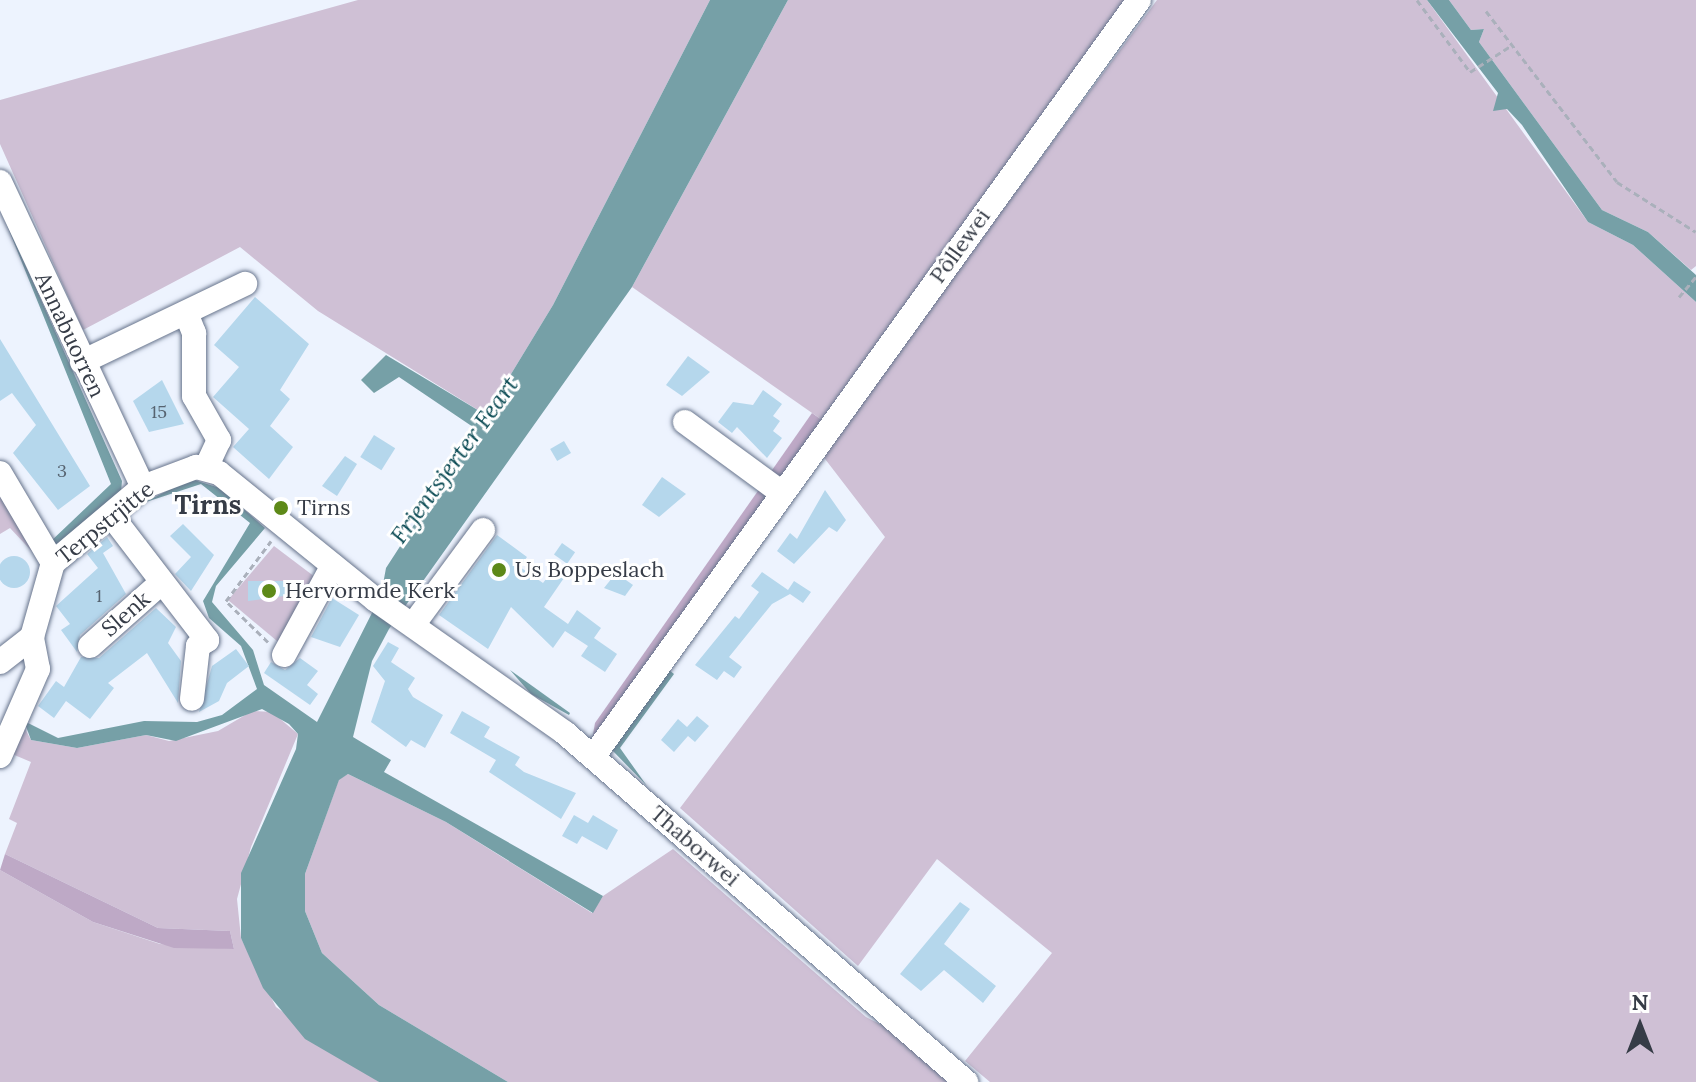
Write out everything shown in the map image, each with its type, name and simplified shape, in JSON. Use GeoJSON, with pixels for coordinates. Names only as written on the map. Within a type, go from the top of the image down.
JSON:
{"type":"FeatureCollection","features":[{"type":"Feature","properties":{"kind":"street","name":"Pôllewei"},"geometry":{"type":"LineString","coordinates":[[593,757],[1139,0]]}},
{"type":"Feature","properties":{"kind":"street","name":"Annabuorren"},"geometry":{"type":"LineString","coordinates":[[0,182],[143,487]]}},
{"type":"Feature","properties":{"kind":"street"},"geometry":{"type":"LineString","coordinates":[[82,362],[245,284]]}},
{"type":"Feature","properties":{"kind":"street"},"geometry":{"type":"LineString","coordinates":[[186,313],[200,415],[219,440],[206,468],[233,482],[333,565],[285,653]]}},
{"type":"Feature","properties":{"kind":"street"},"geometry":{"type":"LineString","coordinates":[[685,422],[782,493]]}},
{"type":"Feature","properties":{"kind":"street","name":"Terpstrjitte"},"geometry":{"type":"LineString","coordinates":[[32,637],[53,563],[143,487],[206,468]]}},
{"type":"Feature","properties":{"kind":"street"},"geometry":{"type":"LineString","coordinates":[[0,473],[53,563]]}},
{"type":"Feature","properties":{"kind":"street","name":"Slenk"},"geometry":{"type":"LineString","coordinates":[[111,515],[207,640],[198,646],[192,699]]}},
{"type":"Feature","properties":{"kind":"street"},"geometry":{"type":"LineString","coordinates":[[406,621],[483,530]]}},
{"type":"Feature","properties":{"kind":"street","name":"Thaborwei"},"geometry":{"type":"LineString","coordinates":[[333,565],[376,600],[593,757],[966,1082]]}},
{"type":"Feature","properties":{"kind":"street","name":"Slenk"},"geometry":{"type":"LineString","coordinates":[[90,646],[162,582]]}},
{"type":"Feature","properties":{"kind":"street"},"geometry":{"type":"LineString","coordinates":[[0,662],[32,637],[38,669],[0,756]]}},
{"type":"Feature","properties":{"kind":"path"},"geometry":{"type":"LineString","coordinates":[[1417,0],[1470,72],[1512,45]]}},
{"type":"Feature","properties":{"kind":"path"},"geometry":{"type":"LineString","coordinates":[[1486,11],[1617,182],[1696,232]]}},
{"type":"Feature","properties":{"kind":"path"},"geometry":{"type":"LineString","coordinates":[[1679,297],[1696,277]]}},
{"type":"Feature","properties":{"kind":"path"},"geometry":{"type":"LineString","coordinates":[[285,548],[272,539],[226,601],[285,653]]}},
{"type":"Feature","properties":{"kind":"shaded area"},"geometry":{"type":"Polygon","coordinates":[[[358,0],[710,0],[553,305],[486,415],[318,311],[240,247],[83,330],[0,144],[0,100],[358,0]]]}},
{"type":"Feature","properties":{"kind":"shaded area"},"geometry":{"type":"Polygon","coordinates":[[[788,0],[1127,0],[825,422],[632,287],[788,0]]]}},
{"type":"Feature","properties":{"kind":"shaded area"},"geometry":{"type":"Polygon","coordinates":[[[1157,0],[1427,0],[1588,222],[1633,245],[1696,302],[1696,1082],[990,1082],[965,1061],[1052,953],[937,859],[858,966],[680,808],[885,537],[822,455],[1157,0]]]}},
{"type":"Feature","properties":{"kind":"shaded area"},"geometry":{"type":"Polygon","coordinates":[[[1449,0],[1696,0],[1696,266],[1691,270],[1648,232],[1602,210],[1479,42],[1484,29],[1471,30],[1449,0]]]}},
{"type":"Feature","properties":{"kind":"shaded area"},"geometry":{"type":"Polygon","coordinates":[[[812,413],[825,422],[780,487],[767,478],[812,413]]]}},
{"type":"Feature","properties":{"kind":"shaded area"},"geometry":{"type":"Polygon","coordinates":[[[0,487],[39,559],[10,528],[0,534],[0,487]]]}},
{"type":"Feature","properties":{"kind":"shaded area"},"geometry":{"type":"Polygon","coordinates":[[[760,488],[771,495],[592,740],[595,723],[760,488]]]}},
{"type":"Feature","properties":{"kind":"shaded area"},"geometry":{"type":"Polygon","coordinates":[[[274,546],[319,580],[283,646],[228,600],[274,546]]]}},
{"type":"Feature","properties":{"kind":"shaded area"},"geometry":{"type":"Polygon","coordinates":[[[252,711],[272,712],[298,734],[251,847],[237,899],[241,938],[276,1007],[379,1082],[0,1082],[0,870],[93,922],[160,944],[234,949],[230,931],[158,928],[5,854],[17,823],[9,819],[31,762],[5,751],[20,719],[31,740],[77,748],[146,735],[169,741],[218,731],[252,711]]]}},
{"type":"Feature","properties":{"kind":"shaded area"},"geometry":{"type":"Polygon","coordinates":[[[348,774],[446,822],[592,913],[603,896],[673,849],[866,1017],[905,1037],[961,1082],[508,1082],[379,1005],[322,953],[305,911],[305,874],[339,779],[348,774]]]}},
{"type":"Feature","properties":{"kind":"shaded area"},"geometry":{"type":"Polygon","coordinates":[[[5,854],[158,928],[230,931],[234,949],[174,948],[93,922],[0,870],[5,854]]]}},
{"type":"Feature","properties":{"kind":"water"},"geometry":{"type":"Polygon","coordinates":[[[710,0],[788,0],[632,287],[389,629],[372,661],[353,737],[391,760],[384,772],[603,896],[593,913],[446,822],[348,774],[339,780],[305,874],[305,911],[322,953],[379,1005],[508,1082],[379,1082],[305,1039],[263,988],[241,938],[241,873],[296,749],[298,734],[289,724],[262,709],[176,741],[146,735],[77,748],[31,740],[24,721],[58,738],[144,721],[197,722],[222,715],[257,689],[241,646],[209,618],[203,601],[250,523],[201,484],[143,503],[191,479],[220,488],[265,528],[216,586],[212,602],[253,650],[264,685],[317,722],[381,595],[386,568],[476,429],[399,377],[374,393],[361,380],[386,355],[486,415],[553,305],[710,0]]]}},
{"type":"Feature","properties":{"kind":"water"},"geometry":{"type":"Polygon","coordinates":[[[1427,0],[1449,0],[1471,30],[1484,29],[1479,42],[1602,210],[1648,232],[1696,275],[1696,302],[1633,245],[1588,222],[1522,125],[1507,109],[1493,111],[1498,93],[1427,0]]]}},
{"type":"Feature","properties":{"kind":"water"},"geometry":{"type":"Polygon","coordinates":[[[0,208],[122,481],[121,492],[55,548],[49,543],[111,484],[0,208]]]}},
{"type":"Feature","properties":{"kind":"water"},"geometry":{"type":"Polygon","coordinates":[[[510,670],[570,713],[569,715],[531,694],[510,670]]]}},
{"type":"Feature","properties":{"kind":"water"},"geometry":{"type":"Polygon","coordinates":[[[669,670],[674,674],[620,748],[647,786],[612,750],[669,670]]]}},
{"type":"Feature","properties":{"kind":"building"},"geometry":{"type":"Polygon","coordinates":[[[255,297],[309,344],[280,390],[290,399],[270,426],[293,447],[269,479],[233,447],[249,429],[213,397],[239,367],[214,345],[255,297]]]}},
{"type":"Feature","properties":{"kind":"building"},"geometry":{"type":"Polygon","coordinates":[[[0,339],[90,486],[58,510],[13,453],[36,425],[12,393],[0,401],[0,339]]]}},
{"type":"Feature","properties":{"kind":"building"},"geometry":{"type":"Polygon","coordinates":[[[688,356],[710,372],[682,396],[666,385],[688,356]]]}},
{"type":"Feature","properties":{"kind":"building"},"geometry":{"type":"Polygon","coordinates":[[[162,380],[184,424],[149,432],[133,401],[162,380]]]}},
{"type":"Feature","properties":{"kind":"building"},"geometry":{"type":"Polygon","coordinates":[[[763,390],[782,404],[773,416],[780,421],[773,431],[782,438],[767,458],[737,427],[732,433],[718,422],[733,402],[753,405],[763,390]]]}},
{"type":"Feature","properties":{"kind":"building"},"geometry":{"type":"Polygon","coordinates":[[[374,435],[395,448],[381,470],[360,457],[374,435]]]}},
{"type":"Feature","properties":{"kind":"building"},"geometry":{"type":"Polygon","coordinates":[[[564,441],[571,453],[557,461],[550,449],[564,441]]]}},
{"type":"Feature","properties":{"kind":"building"},"geometry":{"type":"Polygon","coordinates":[[[345,456],[357,464],[337,496],[322,486],[345,456]]]}},
{"type":"Feature","properties":{"kind":"building"},"geometry":{"type":"Polygon","coordinates":[[[662,477],[686,494],[659,517],[642,505],[662,477]]]}},
{"type":"Feature","properties":{"kind":"building"},"geometry":{"type":"Polygon","coordinates":[[[825,490],[846,520],[837,532],[829,527],[794,564],[777,551],[790,533],[797,539],[825,490]]]}},
{"type":"Feature","properties":{"kind":"building"},"geometry":{"type":"Polygon","coordinates":[[[183,524],[214,555],[191,591],[175,574],[191,557],[170,536],[183,524]]]}},
{"type":"Feature","properties":{"kind":"building"},"geometry":{"type":"Polygon","coordinates":[[[497,535],[527,557],[520,567],[543,583],[555,567],[566,575],[544,607],[568,624],[577,610],[601,628],[594,638],[617,654],[605,672],[581,656],[588,646],[565,631],[553,648],[511,607],[488,649],[439,615],[497,535]]]}},
{"type":"Feature","properties":{"kind":"building"},"geometry":{"type":"Polygon","coordinates":[[[107,537],[113,546],[103,553],[126,594],[80,635],[77,652],[61,630],[70,624],[56,606],[98,568],[87,554],[107,537]]]}},
{"type":"Feature","properties":{"kind":"building"},"geometry":{"type":"Polygon","coordinates":[[[562,543],[575,552],[567,564],[554,554],[562,543]]]}},
{"type":"Feature","properties":{"kind":"building"},"geometry":{"type":"Polygon","coordinates":[[[14,556],[25,561],[30,572],[25,583],[14,588],[3,583],[-2,572],[3,561],[14,556]]]}},
{"type":"Feature","properties":{"kind":"building"},"geometry":{"type":"Polygon","coordinates":[[[762,572],[788,590],[794,581],[811,592],[803,603],[790,594],[772,604],[729,657],[742,667],[734,678],[724,671],[717,680],[695,665],[735,616],[739,619],[759,592],[751,586],[762,572]]]}},
{"type":"Feature","properties":{"kind":"building"},"geometry":{"type":"Polygon","coordinates":[[[616,573],[633,585],[625,596],[604,588],[616,573]]]}},
{"type":"Feature","properties":{"kind":"building","name":"Hervormde Kerk"},"geometry":{"type":"Polygon","coordinates":[[[248,581],[283,581],[291,595],[248,601],[248,581]]]}},
{"type":"Feature","properties":{"kind":"building"},"geometry":{"type":"Polygon","coordinates":[[[332,598],[359,615],[340,647],[311,637],[332,598]]]}},
{"type":"Feature","properties":{"kind":"building"},"geometry":{"type":"Polygon","coordinates":[[[156,608],[176,627],[168,643],[181,661],[178,703],[147,653],[108,683],[114,688],[90,719],[66,701],[54,718],[38,706],[56,681],[64,687],[81,657],[99,658],[156,608]]]}},
{"type":"Feature","properties":{"kind":"building"},"geometry":{"type":"Polygon","coordinates":[[[388,642],[399,648],[391,662],[415,678],[408,689],[413,697],[443,715],[425,748],[411,740],[406,747],[371,722],[385,681],[373,666],[388,642]]]}},
{"type":"Feature","properties":{"kind":"building"},"geometry":{"type":"Polygon","coordinates":[[[236,649],[249,666],[227,683],[219,701],[199,712],[212,666],[236,649]]]}},
{"type":"Feature","properties":{"kind":"building"},"geometry":{"type":"Polygon","coordinates":[[[300,658],[318,671],[307,685],[318,694],[310,705],[264,673],[271,662],[285,670],[300,658]]]}},
{"type":"Feature","properties":{"kind":"building"},"geometry":{"type":"Polygon","coordinates":[[[462,711],[490,727],[484,737],[520,757],[515,765],[524,772],[576,793],[561,819],[489,772],[496,760],[450,733],[462,711]]]}},
{"type":"Feature","properties":{"kind":"building"},"geometry":{"type":"Polygon","coordinates":[[[697,716],[709,726],[695,742],[688,736],[674,752],[661,740],[678,719],[687,727],[697,716]]]}},
{"type":"Feature","properties":{"kind":"building"},"geometry":{"type":"Polygon","coordinates":[[[574,815],[588,823],[593,815],[618,830],[607,850],[582,836],[577,844],[562,836],[574,815]]]}},
{"type":"Feature","properties":{"kind":"building"},"geometry":{"type":"Polygon","coordinates":[[[960,902],[970,909],[944,944],[996,986],[983,1003],[944,970],[921,991],[900,974],[960,902]]]}},
{"type":"Feature","properties":{"kind":"place","name":"Tirns"},"geometry":{"type":"Point","coordinates":[281,508]}},
{"type":"Feature","properties":{"kind":"place","name":"Us Boppeslach"},"geometry":{"type":"Point","coordinates":[499,570]}},
{"type":"Feature","properties":{"kind":"place","name":"Hervormde Kerk"},"geometry":{"type":"Point","coordinates":[269,591]}},
{"type":"Feature","properties":{"kind":"district","name":"Tirns"},"geometry":{"type":"Point","coordinates":[208,505]}},
{"type":"Feature","properties":{"kind":"water label","name":"Frjentsjerter Feart"},"geometry":{"type":"Point","coordinates":[454,460]}}]}
